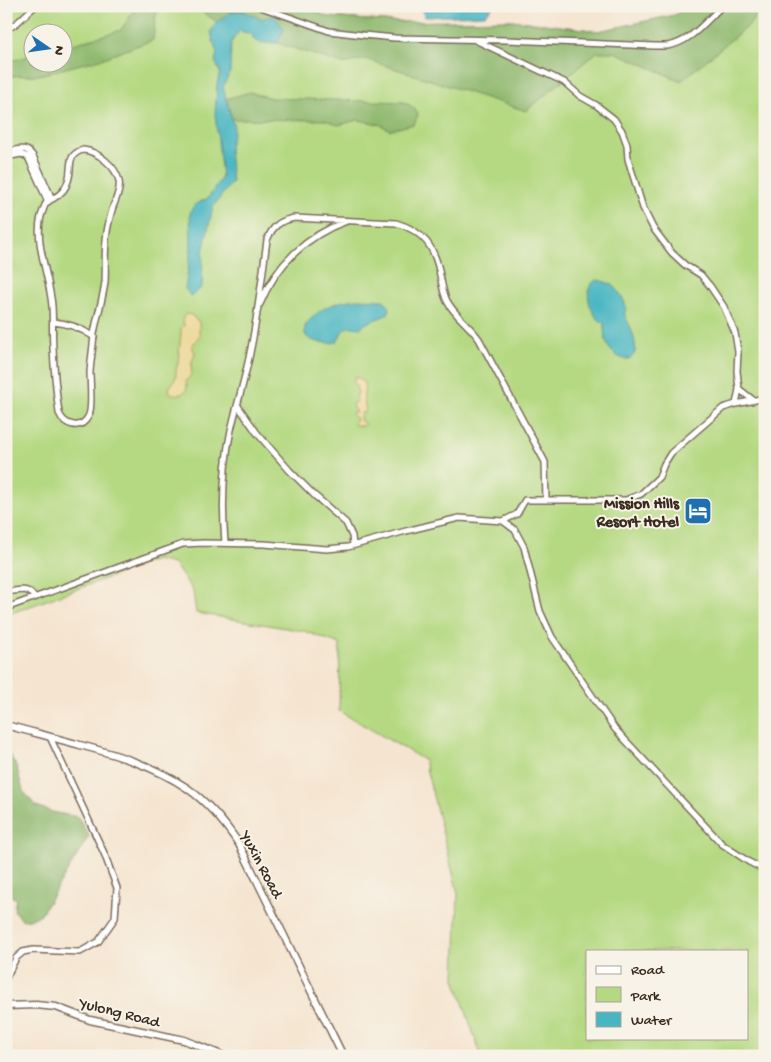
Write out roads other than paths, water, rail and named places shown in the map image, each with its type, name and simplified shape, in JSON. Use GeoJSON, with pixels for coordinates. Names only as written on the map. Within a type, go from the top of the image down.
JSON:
{"type":"FeatureCollection","features":[{"type":"Feature","properties":{"kind":"street"},"geometry":{"type":"LineString","coordinates":[[6,29],[14,26],[36,6]]}},
{"type":"Feature","properties":{"kind":"street"},"geometry":{"type":"LineString","coordinates":[[72,6],[85,8],[95,6]]}},
{"type":"Feature","properties":{"kind":"street"},"geometry":{"type":"LineString","coordinates":[[258,6],[328,31],[395,38],[668,46],[683,41],[696,32],[722,6]]}},
{"type":"Feature","properties":{"kind":"street"},"geometry":{"type":"LineString","coordinates":[[475,40],[564,82],[580,96],[596,105],[614,119],[622,131],[627,145],[628,159],[643,208],[653,228],[672,253],[685,265],[701,275],[724,307],[735,333],[738,352],[737,371],[739,389],[736,404]]}},
{"type":"Feature","properties":{"kind":"street"},"geometry":{"type":"LineString","coordinates":[[6,152],[21,149],[30,152],[50,200]]}},
{"type":"Feature","properties":{"kind":"street"},"geometry":{"type":"LineString","coordinates":[[83,150],[93,153],[108,162],[117,174],[119,190],[110,216],[107,233],[105,283],[94,337],[90,381],[91,411],[89,417],[79,425],[66,423],[59,413],[54,362],[53,322],[51,298],[39,234],[41,217],[50,200],[58,196],[66,186],[70,174],[70,163],[74,154],[83,150]]}},
{"type":"Feature","properties":{"kind":"street"},"geometry":{"type":"LineString","coordinates":[[6,158],[21,154],[28,157],[50,200]]}},
{"type":"Feature","properties":{"kind":"street"},"geometry":{"type":"LineString","coordinates":[[225,543],[223,500],[225,471],[231,429],[250,351],[267,240],[277,224],[294,218],[388,222],[404,225],[419,234],[430,246],[437,262],[441,285],[446,299],[454,312],[480,339],[545,462],[546,500]]}},
{"type":"Feature","properties":{"kind":"street"},"geometry":{"type":"LineString","coordinates":[[257,311],[273,279],[283,264],[296,251],[317,235],[350,220]]}},
{"type":"Feature","properties":{"kind":"street"},"geometry":{"type":"LineString","coordinates":[[53,322],[83,330],[94,337]]}},
{"type":"Feature","properties":{"kind":"street"},"geometry":{"type":"LineString","coordinates":[[739,389],[753,400]]}},
{"type":"Feature","properties":{"kind":"street"},"geometry":{"type":"LineString","coordinates":[[6,608],[183,544],[264,544],[327,549],[353,545],[459,518],[504,521],[517,514],[525,500],[626,500],[641,494],[658,477],[671,453],[723,408],[765,398]]}},
{"type":"Feature","properties":{"kind":"street"},"geometry":{"type":"LineString","coordinates":[[238,406],[257,433],[290,471],[346,524],[352,536],[353,545]]}},
{"type":"Feature","properties":{"kind":"street"},"geometry":{"type":"LineString","coordinates":[[504,521],[516,530],[524,547],[540,611],[552,637],[615,729],[722,844],[765,870]]}},
{"type":"Feature","properties":{"kind":"street"},"geometry":{"type":"LineString","coordinates":[[6,592],[25,590],[29,591],[34,598]]}},
{"type":"Feature","properties":{"kind":"street","name":"Yuxin Road"},"geometry":{"type":"LineString","coordinates":[[6,725],[110,753],[153,769],[187,788],[205,804],[239,844],[343,1056]]}},
{"type":"Feature","properties":{"kind":"street"},"geometry":{"type":"LineString","coordinates":[[6,978],[16,958],[23,952],[33,950],[80,952],[98,942],[115,918],[117,888],[104,854],[50,737]]}},
{"type":"Feature","properties":{"kind":"street","name":"Yulong Road"},"geometry":{"type":"LineString","coordinates":[[6,1006],[36,1005],[56,1007],[90,1020],[184,1040],[224,1056]]}},
{"type":"Feature","properties":{"kind":"water"},"geometry":{"type":"Polygon","coordinates":[[[419,6],[494,6],[485,15],[425,17],[419,6]]]}},
{"type":"Feature","properties":{"kind":"water"},"geometry":{"type":"Polygon","coordinates":[[[243,11],[261,19],[274,16],[284,29],[277,43],[260,43],[253,39],[252,34],[239,31],[231,43],[230,72],[223,87],[234,127],[229,150],[232,182],[213,207],[203,252],[202,286],[191,296],[185,289],[191,248],[190,213],[194,205],[208,198],[222,177],[215,114],[217,84],[220,72],[215,61],[217,53],[211,31],[217,22],[231,12],[243,11]]]}},
{"type":"Feature","properties":{"kind":"water"},"geometry":{"type":"Polygon","coordinates":[[[597,280],[615,287],[624,302],[626,307],[625,317],[631,328],[635,346],[635,352],[629,359],[621,358],[613,353],[605,338],[604,323],[598,319],[592,310],[588,293],[592,283],[597,280]]]}},
{"type":"Feature","properties":{"kind":"water"},"geometry":{"type":"Polygon","coordinates":[[[357,299],[383,300],[390,309],[387,315],[369,322],[360,328],[350,327],[345,329],[337,342],[319,342],[307,337],[305,326],[316,314],[328,306],[357,299]]]}},
{"type":"Feature","properties":{"kind":"place","name":"Mission Hills Resort Hotel"},"geometry":{"type":"Point","coordinates":[698,511]}}]}
